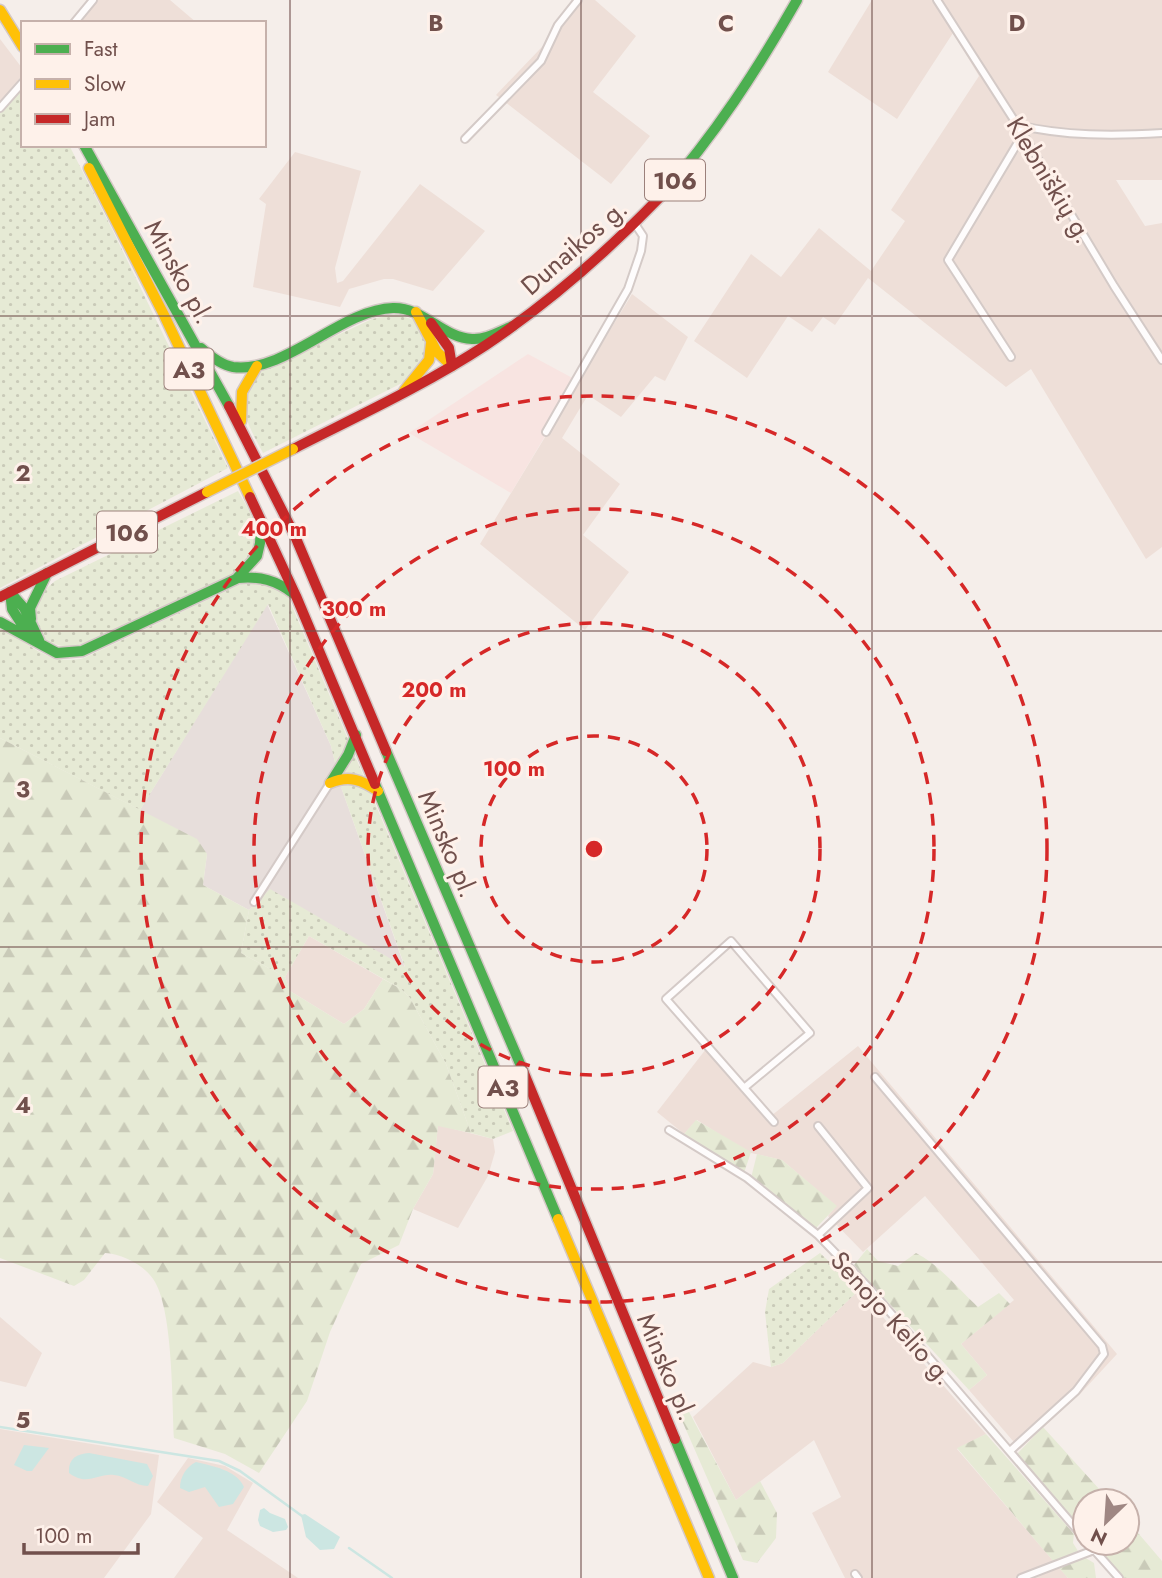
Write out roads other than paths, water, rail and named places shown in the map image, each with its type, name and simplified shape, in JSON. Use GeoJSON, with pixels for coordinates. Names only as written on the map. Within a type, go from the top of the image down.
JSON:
{"type":"FeatureCollection","features":[{"type":"Feature","properties":{"kind":"main road","name":"Dunaikos g."},"geometry":{"type":"LineString","coordinates":[[452,366],[513,326],[635,224],[684,171],[717,129],[755,73],[797,0]]}},
{"type":"Feature","properties":{"kind":"main road"},"geometry":{"type":"LineString","coordinates":[[0,10],[21,44]]}},
{"type":"Feature","properties":{"kind":"main road","name":"Minsko pl."},"geometry":{"type":"LineString","coordinates":[[78,147],[164,315],[296,596],[709,1578]]}},
{"type":"Feature","properties":{"kind":"main road","name":"Minsko pl."},"geometry":{"type":"LineString","coordinates":[[85,147],[243,431],[295,536],[544,1121],[733,1578]]}},
{"type":"Feature","properties":{"kind":"main road"},"geometry":{"type":"LineString","coordinates":[[196,344],[221,363],[232,367],[257,366],[380,310],[397,307],[416,312],[460,336],[471,339],[513,326]]}},
{"type":"Feature","properties":{"kind":"main road"},"geometry":{"type":"LineString","coordinates":[[416,312],[442,358],[452,366]]}},
{"type":"Feature","properties":{"kind":"main road"},"geometry":{"type":"LineString","coordinates":[[428,318],[449,349],[452,366]]}},
{"type":"Feature","properties":{"kind":"main road"},"geometry":{"type":"LineString","coordinates":[[404,391],[429,360],[431,340]]}},
{"type":"Feature","properties":{"kind":"main road"},"geometry":{"type":"LineString","coordinates":[[243,431],[240,395],[245,381],[257,366]]}},
{"type":"Feature","properties":{"kind":"main road","name":"106"},"geometry":{"type":"LineString","coordinates":[[5,595],[452,366]]}},
{"type":"Feature","properties":{"kind":"main road"},"geometry":{"type":"LineString","coordinates":[[0,622],[57,653],[82,651],[236,579],[251,565],[258,553],[261,545],[260,519]]}},
{"type":"Feature","properties":{"kind":"main road"},"geometry":{"type":"LineString","coordinates":[[31,622],[30,608],[47,573]]}},
{"type":"Feature","properties":{"kind":"main road"},"geometry":{"type":"LineString","coordinates":[[236,579],[276,580],[296,596]]}},
{"type":"Feature","properties":{"kind":"main road"},"geometry":{"type":"LineString","coordinates":[[5,595],[17,597],[43,646]]}},
{"type":"Feature","properties":{"kind":"main road"},"geometry":{"type":"LineString","coordinates":[[5,595],[30,636]]}},
{"type":"Feature","properties":{"kind":"main road"},"geometry":{"type":"LineString","coordinates":[[330,783],[348,755],[356,735]]}},
{"type":"Feature","properties":{"kind":"main road"},"geometry":{"type":"LineString","coordinates":[[330,783],[346,777],[353,778],[368,783],[381,793]]}},
{"type":"Feature","properties":{"kind":"street"},"geometry":{"type":"LineString","coordinates":[[76,21],[93,0]]}},
{"type":"Feature","properties":{"kind":"street"},"geometry":{"type":"LineString","coordinates":[[466,139],[541,61],[558,25],[578,0]]}},
{"type":"Feature","properties":{"kind":"street","name":"Klebniškių g."},"geometry":{"type":"LineString","coordinates":[[937,0],[1162,360]]}},
{"type":"Feature","properties":{"kind":"street"},"geometry":{"type":"LineString","coordinates":[[0,108],[21,84]]}},
{"type":"Feature","properties":{"kind":"street"},"geometry":{"type":"LineString","coordinates":[[1017,125],[1071,135],[1162,133]]}},
{"type":"Feature","properties":{"kind":"street"},"geometry":{"type":"LineString","coordinates":[[1011,358],[948,260],[1023,134]]}},
{"type":"Feature","properties":{"kind":"street"},"geometry":{"type":"LineString","coordinates":[[545,432],[628,289],[641,251],[643,236],[635,224]]}},
{"type":"Feature","properties":{"kind":"street"},"geometry":{"type":"LineString","coordinates":[[254,902],[330,783]]}},
{"type":"Feature","properties":{"kind":"street"},"geometry":{"type":"LineString","coordinates":[[744,1088],[810,1033],[731,941],[666,999],[744,1088],[774,1122]]}},
{"type":"Feature","properties":{"kind":"street"},"geometry":{"type":"LineString","coordinates":[[875,1077],[1102,1346],[1104,1354],[1076,1391],[1010,1451]]}},
{"type":"Feature","properties":{"kind":"street"},"geometry":{"type":"LineString","coordinates":[[818,1126],[868,1188],[818,1235]]}},
{"type":"Feature","properties":{"kind":"street","name":"Senojo Kelio g."},"geometry":{"type":"LineString","coordinates":[[669,1130],[747,1178],[818,1235],[870,1289],[1071,1523]]}},
{"type":"Feature","properties":{"kind":"street"},"geometry":{"type":"LineString","coordinates":[[1021,1578],[1076,1557]]}},
{"type":"Feature","properties":{"kind":"street"},"geometry":{"type":"LineString","coordinates":[[1100,1557],[1119,1578]]}},
{"type":"Feature","properties":{"kind":"water"},"geometry":{"type":"Polygon","coordinates":[[[24,1445],[49,1448],[32,1471],[14,1465],[24,1445]]]}},
{"type":"Feature","properties":{"kind":"water"},"geometry":{"type":"Polygon","coordinates":[[[89,1453],[147,1464],[153,1476],[148,1486],[119,1476],[82,1479],[69,1473],[74,1458],[89,1453]]]}},
{"type":"Feature","properties":{"kind":"water"},"geometry":{"type":"Polygon","coordinates":[[[196,1462],[223,1470],[241,1481],[244,1487],[233,1504],[219,1507],[205,1487],[189,1492],[180,1488],[184,1473],[196,1462]]]}},
{"type":"Feature","properties":{"kind":"water"},"geometry":{"type":"Polygon","coordinates":[[[264,1508],[285,1519],[288,1527],[286,1530],[273,1532],[260,1526],[260,1510],[264,1508]]]}},
{"type":"Feature","properties":{"kind":"water"},"geometry":{"type":"Polygon","coordinates":[[[305,1514],[340,1537],[334,1549],[320,1550],[306,1537],[301,1515],[305,1514]]]}},
{"type":"Feature","properties":{"kind":"waterway"},"geometry":{"type":"LineString","coordinates":[[0,1427],[219,1461],[240,1471],[302,1516]]}},
{"type":"Feature","properties":{"kind":"waterway"},"geometry":{"type":"LineString","coordinates":[[349,1548],[392,1578]]}}]}
